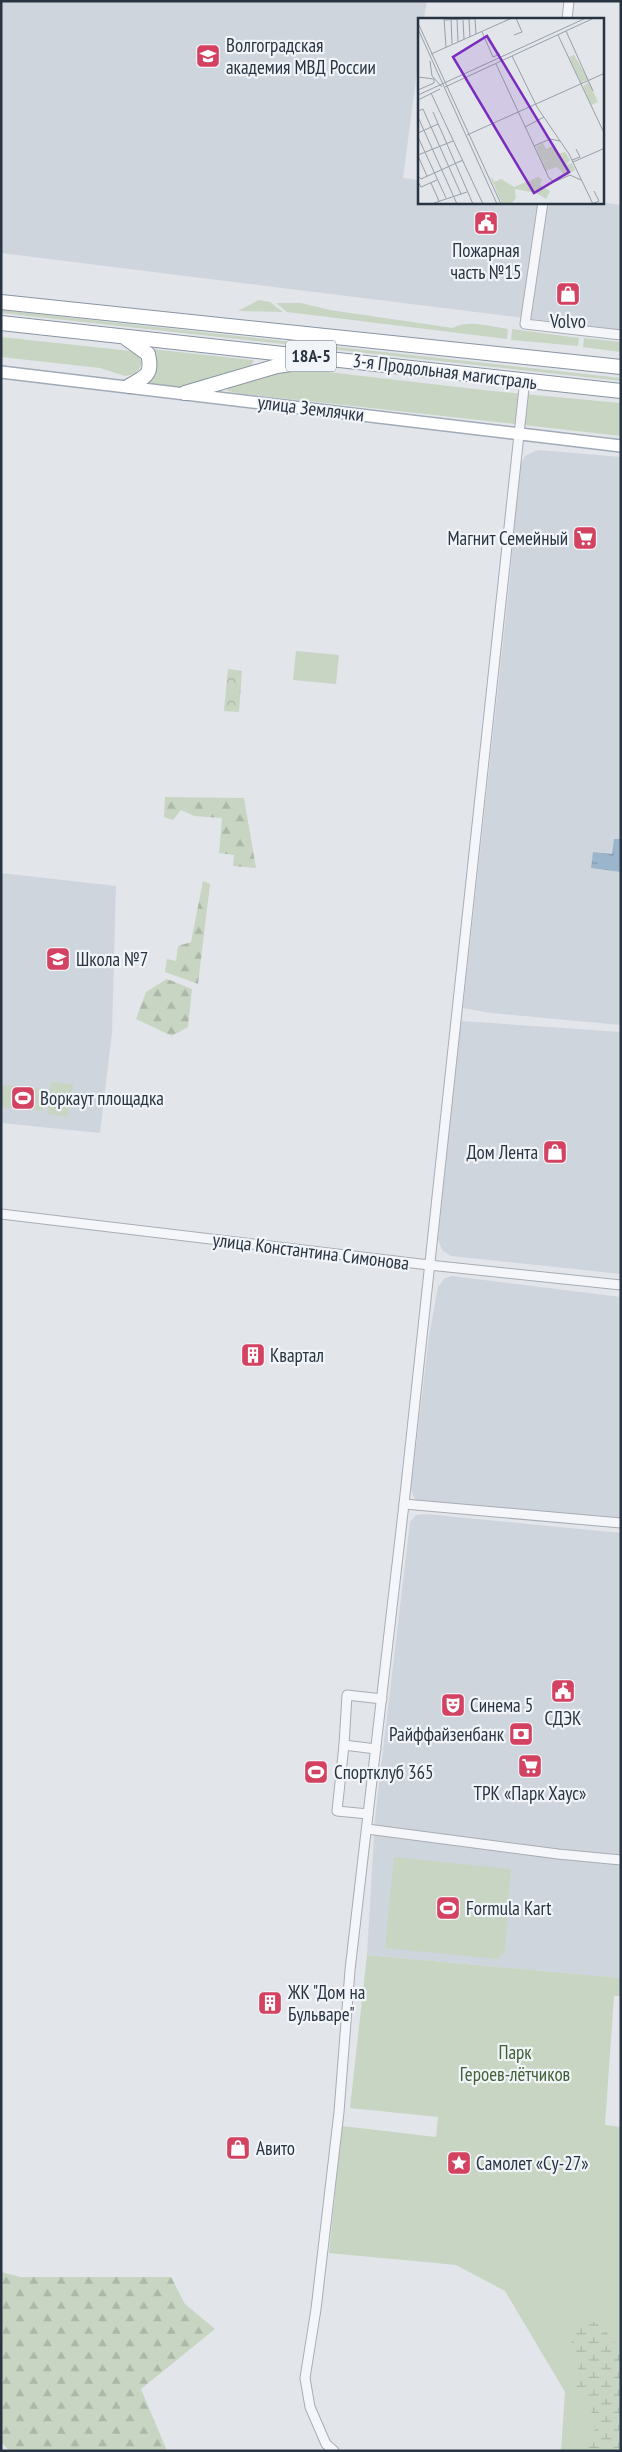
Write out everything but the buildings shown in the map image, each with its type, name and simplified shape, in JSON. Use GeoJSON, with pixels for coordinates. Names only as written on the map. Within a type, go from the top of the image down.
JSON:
{"type":"FeatureCollection","features":[{"type":"Feature","properties":{"kind":"highway","name":"3-я Продольная магистраль"},"geometry":{"type":"LineString","coordinates":[[1,302],[621,367]]}},
{"type":"Feature","properties":{"kind":"highway","name":"3-я Продольная магистраль"},"geometry":{"type":"LineString","coordinates":[[1,323],[621,391]]}},
{"type":"Feature","properties":{"kind":"highway"},"geometry":{"type":"LineString","coordinates":[[122,336],[138,344],[148,354],[151,366],[146,377],[129,386]]}},
{"type":"Feature","properties":{"kind":"highway"},"geometry":{"type":"LineString","coordinates":[[185,393],[277,366],[333,358]]}},
{"type":"Feature","properties":{"kind":"main road","name":"улица Землячки"},"geometry":{"type":"LineString","coordinates":[[1,372],[621,446]]}},
{"type":"Feature","properties":{"kind":"street"},"geometry":{"type":"LineString","coordinates":[[567,18],[569,1]]}},
{"type":"Feature","properties":{"kind":"street"},"geometry":{"type":"LineString","coordinates":[[543,204],[525,324],[621,335]]}},
{"type":"Feature","properties":{"kind":"street"},"geometry":{"type":"LineString","coordinates":[[334,2451],[326,2444],[310,2406],[305,2378],[316,2309],[339,2112],[350,1970],[404,1504],[524,388],[523,383],[519,380]]}},
{"type":"Feature","properties":{"kind":"street","name":"улица Константина Симонова"},"geometry":{"type":"LineString","coordinates":[[1,1214],[429,1265],[621,1284]]}},
{"type":"Feature","properties":{"kind":"street"},"geometry":{"type":"LineString","coordinates":[[404,1504],[621,1523]]}},
{"type":"Feature","properties":{"kind":"street"},"geometry":{"type":"LineString","coordinates":[[368,1814],[338,1811],[347,1696],[382,1699]]}},
{"type":"Feature","properties":{"kind":"street"},"geometry":{"type":"LineString","coordinates":[[344,1745],[376,1749]]}},
{"type":"Feature","properties":{"kind":"street"},"geometry":{"type":"LineString","coordinates":[[366,1830],[621,1860]]}},
{"type":"Feature","properties":{"kind":"shaded area"},"geometry":{"type":"Polygon","coordinates":[[[1,1],[427,1],[424,18],[418,18],[418,65],[403,178],[418,180],[418,204],[604,204],[604,202],[621,205],[621,330],[1,253],[1,1]]]}},
{"type":"Feature","properties":{"kind":"shaded area"},"geometry":{"type":"Polygon","coordinates":[[[538,450],[621,457],[621,1025],[491,1013],[463,1008],[510,578],[519,467],[525,456],[538,450]]]}},
{"type":"Feature","properties":{"kind":"shaded area","name":"Школа №7"},"geometry":{"type":"Polygon","coordinates":[[[1,873],[116,886],[112,1032],[100,1133],[1,1123],[1,873]]]}},
{"type":"Feature","properties":{"kind":"shaded area"},"geometry":{"type":"Polygon","coordinates":[[[461,1021],[621,1032],[621,1274],[451,1256],[442,1250],[438,1239],[461,1021]]]}},
{"type":"Feature","properties":{"kind":"shaded area"},"geometry":{"type":"Polygon","coordinates":[[[452,1276],[621,1297],[621,1521],[417,1501],[414,1498],[411,1489],[429,1336],[438,1287],[445,1278],[452,1276]]]}},
{"type":"Feature","properties":{"kind":"shaded area"},"geometry":{"type":"Polygon","coordinates":[[[426,1514],[621,1533],[621,1978],[367,1955],[375,1818],[410,1522],[416,1515],[426,1514]]]}},
{"type":"Feature","properties":{"kind":"green space"},"geometry":{"type":"Polygon","coordinates":[[[259,300],[270,302],[283,312],[238,311],[259,300]]]}},
{"type":"Feature","properties":{"kind":"green space"},"geometry":{"type":"Polygon","coordinates":[[[276,303],[301,303],[330,310],[453,328],[465,324],[487,325],[508,329],[507,339],[287,312],[276,303]]]}},
{"type":"Feature","properties":{"kind":"green space"},"geometry":{"type":"Polygon","coordinates":[[[1,310],[621,378],[621,381],[1,313],[1,310]]]}},
{"type":"Feature","properties":{"kind":"green space"},"geometry":{"type":"Polygon","coordinates":[[[512,329],[579,338],[578,346],[511,340],[512,329]]]}},
{"type":"Feature","properties":{"kind":"green space"},"geometry":{"type":"Polygon","coordinates":[[[1,337],[131,351],[139,355],[142,364],[136,374],[125,376],[100,368],[1,357],[1,337]]]}},
{"type":"Feature","properties":{"kind":"green space"},"geometry":{"type":"Polygon","coordinates":[[[584,338],[621,342],[621,352],[583,347],[584,338]]]}},
{"type":"Feature","properties":{"kind":"green space"},"geometry":{"type":"Polygon","coordinates":[[[151,349],[254,361],[250,367],[180,387],[144,383],[155,362],[151,349]]]}},
{"type":"Feature","properties":{"kind":"green space"},"geometry":{"type":"Polygon","coordinates":[[[279,369],[302,369],[492,391],[621,403],[621,436],[237,393],[227,389],[229,385],[279,369]]]}},
{"type":"Feature","properties":{"kind":"green space"},"geometry":{"type":"Polygon","coordinates":[[[296,651],[339,655],[336,684],[293,680],[296,651]]]}},
{"type":"Feature","properties":{"kind":"green space"},"geometry":{"type":"Polygon","coordinates":[[[228,669],[242,671],[239,712],[224,711],[228,669]]]}},
{"type":"Feature","properties":{"kind":"green space"},"geometry":{"type":"Polygon","coordinates":[[[165,797],[244,798],[256,868],[233,866],[234,855],[219,853],[222,818],[194,816],[181,810],[173,820],[164,817],[165,797]]]}},
{"type":"Feature","properties":{"kind":"green space"},"geometry":{"type":"Polygon","coordinates":[[[203,881],[210,884],[198,984],[165,972],[167,959],[176,961],[178,946],[191,942],[203,881]]]}},
{"type":"Feature","properties":{"kind":"green space"},"geometry":{"type":"Polygon","coordinates":[[[167,979],[192,989],[188,1027],[172,1036],[136,1019],[146,992],[167,979]]]}},
{"type":"Feature","properties":{"kind":"green space"},"geometry":{"type":"Polygon","coordinates":[[[51,1082],[73,1084],[68,1117],[47,1114],[51,1082]]]}},
{"type":"Feature","properties":{"kind":"green space","name":"Воркаут площадка"},"geometry":{"type":"Polygon","coordinates":[[[1,1085],[45,1089],[43,1111],[1,1107],[1,1085]]]}},
{"type":"Feature","properties":{"kind":"green space","name":"Formula Kart"},"geometry":{"type":"Polygon","coordinates":[[[394,1857],[511,1869],[504,1954],[497,1959],[385,1948],[394,1857]]]}},
{"type":"Feature","properties":{"kind":"green space","name":"Парк Героев-лётчиков"},"geometry":{"type":"Polygon","coordinates":[[[367,1955],[621,1978],[621,1996],[614,1996],[605,2125],[621,2127],[621,2451],[561,2451],[565,2392],[505,2291],[456,2265],[329,2253],[342,2126],[436,2137],[438,2117],[350,2108],[367,1955]]]}},
{"type":"Feature","properties":{"kind":"green space"},"geometry":{"type":"Polygon","coordinates":[[[1,2272],[21,2277],[171,2277],[185,2304],[215,2329],[141,2389],[167,2451],[10,2451],[1,2442],[1,2272]]]}},
{"type":"Feature","properties":{"kind":"green space"},"geometry":{"type":"Polygon","coordinates":[[[582,2322],[595,2322],[614,2339],[616,2347],[621,2348],[621,2451],[588,2451],[588,2435],[595,2430],[592,2412],[586,2395],[577,2387],[578,2363],[570,2339],[582,2322]]]}},
{"type":"Feature","properties":{"kind":"water"},"geometry":{"type":"Polygon","coordinates":[[[614,839],[621,839],[621,872],[591,868],[593,852],[612,854],[614,839]]]}},
{"type":"Feature","properties":{"kind":"place","name":"Волгоградская академия МВД России"},"geometry":{"type":"Point","coordinates":[208,56]}},
{"type":"Feature","properties":{"kind":"place","name":"Пожарная часть №15"},"geometry":{"type":"Point","coordinates":[486,223]}},
{"type":"Feature","properties":{"kind":"place","name":"Volvo"},"geometry":{"type":"Point","coordinates":[568,294]}},
{"type":"Feature","properties":{"kind":"place","name":"Магнит Семейный"},"geometry":{"type":"Point","coordinates":[585,538]}},
{"type":"Feature","properties":{"kind":"place","name":"Школа №7"},"geometry":{"type":"Point","coordinates":[58,959]}},
{"type":"Feature","properties":{"kind":"place","name":"Воркаут площадка"},"geometry":{"type":"Point","coordinates":[23,1098]}},
{"type":"Feature","properties":{"kind":"place","name":"Дом Лента"},"geometry":{"type":"Point","coordinates":[555,1152]}},
{"type":"Feature","properties":{"kind":"place","name":"Квартал"},"geometry":{"type":"Point","coordinates":[253,1355]}},
{"type":"Feature","properties":{"kind":"place","name":"СДЭК"},"geometry":{"type":"Point","coordinates":[563,1691]}},
{"type":"Feature","properties":{"kind":"place","name":"Синема 5"},"geometry":{"type":"Point","coordinates":[453,1705]}},
{"type":"Feature","properties":{"kind":"place","name":"Райффайзенбанк"},"geometry":{"type":"Point","coordinates":[521,1734]}},
{"type":"Feature","properties":{"kind":"place","name":"ТРК «Парк Хаус»"},"geometry":{"type":"Point","coordinates":[530,1766]}},
{"type":"Feature","properties":{"kind":"place","name":"Спортклуб 365"},"geometry":{"type":"Point","coordinates":[316,1772]}},
{"type":"Feature","properties":{"kind":"place","name":"Formula Kart"},"geometry":{"type":"Point","coordinates":[448,1908]}},
{"type":"Feature","properties":{"kind":"place","name":"ЖК \"Дом на Бульваре\""},"geometry":{"type":"Point","coordinates":[270,2003]}},
{"type":"Feature","properties":{"kind":"place","name":"Авито"},"geometry":{"type":"Point","coordinates":[238,2148]}},
{"type":"Feature","properties":{"kind":"place","name":"Самолет «Су-27»"},"geometry":{"type":"Point","coordinates":[459,2163]}}]}
